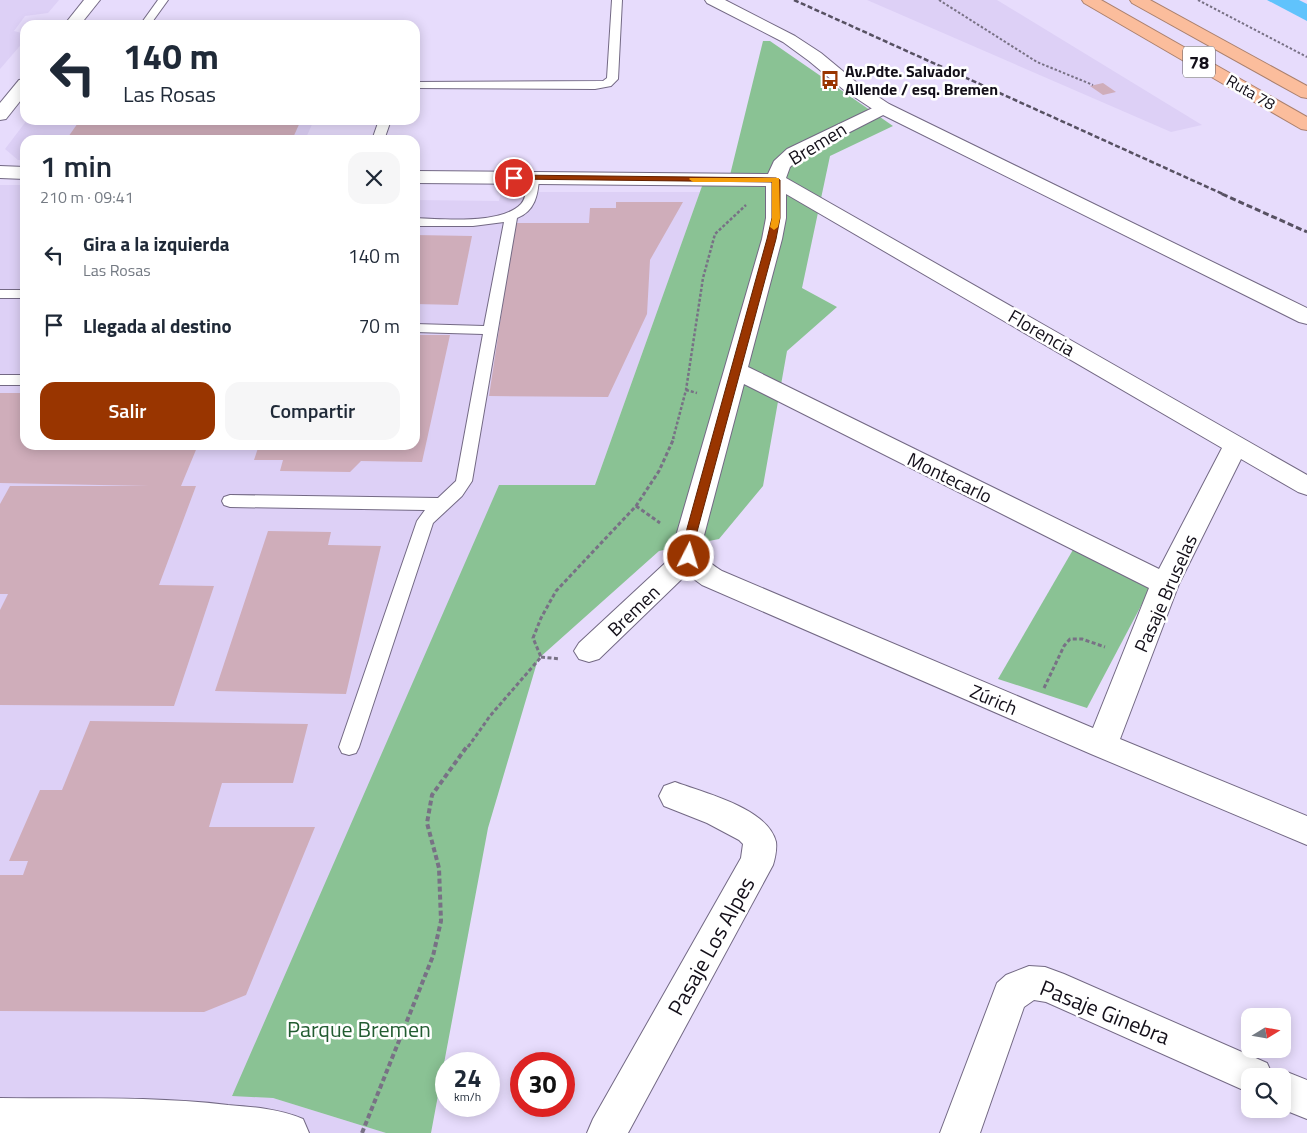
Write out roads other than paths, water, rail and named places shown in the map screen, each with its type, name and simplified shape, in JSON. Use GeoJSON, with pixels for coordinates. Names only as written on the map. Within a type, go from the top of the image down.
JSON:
{"type":"FeatureCollection","features":[{"type":"Feature","properties":{"kind":"highway","name":"Ruta 78"},"geometry":{"type":"LineString","coordinates":[[1090,0],[1307,125]]}},
{"type":"Feature","properties":{"kind":"highway","name":"Ruta 78"},"geometry":{"type":"LineString","coordinates":[[1138,0],[1307,92]]}},
{"type":"Feature","properties":{"kind":"street"},"geometry":{"type":"LineString","coordinates":[[76,20],[92,0]]}},
{"type":"Feature","properties":{"kind":"street"},"geometry":{"type":"LineString","coordinates":[[713,0],[789,39],[815,57],[850,86],[883,108],[1307,317]]}},
{"type":"Feature","properties":{"kind":"street"},"geometry":{"type":"LineString","coordinates":[[0,115],[20,90]]}},
{"type":"Feature","properties":{"kind":"street","name":"Bremen"},"geometry":{"type":"LineString","coordinates":[[589,652],[689,556],[688,543],[772,239],[776,218],[776,185],[781,165],[794,153],[883,108]]}},
{"type":"Feature","properties":{"kind":"street"},"geometry":{"type":"LineString","coordinates":[[0,172],[20,172]]}},
{"type":"Feature","properties":{"kind":"street"},"geometry":{"type":"LineString","coordinates":[[420,177],[534,178],[776,185]]}},
{"type":"Feature","properties":{"kind":"street","name":"Florencia"},"geometry":{"type":"LineString","coordinates":[[776,185],[1236,444],[1307,486]]}},
{"type":"Feature","properties":{"kind":"street","name":"Montecarlo"},"geometry":{"type":"LineString","coordinates":[[735,370],[1165,584]]}},
{"type":"Feature","properties":{"kind":"street","name":"Pasaje Bruselas"},"geometry":{"type":"LineString","coordinates":[[1102,745],[1165,584],[1236,444]]}},
{"type":"Feature","properties":{"kind":"street","name":"Zúrich"},"geometry":{"type":"LineString","coordinates":[[689,556],[698,570],[712,578],[1031,715],[1307,830]]}},
{"type":"Feature","properties":{"kind":"street","name":"Pasaje Los Alpes"},"geometry":{"type":"LineString","coordinates":[[607,1133],[756,866],[760,848],[757,835],[744,824],[675,796]]}},
{"type":"Feature","properties":{"kind":"street","name":"Pasaje Ginebra"},"geometry":{"type":"LineString","coordinates":[[960,1133],[1010,996],[1017,987],[1028,982],[1039,982],[1051,986],[1241,1070]]}},
{"type":"Feature","properties":{"kind":"street"},"geometry":{"type":"LineString","coordinates":[[1291,1093],[1307,1100]]}},
{"type":"Feature","properties":{"kind":"street"},"geometry":{"type":"LineString","coordinates":[[0,1118],[210,1121],[257,1126],[289,1133]]}},
{"type":"Feature","properties":{"kind":"lane"},"geometry":{"type":"LineString","coordinates":[[149,20],[163,0]]}},
{"type":"Feature","properties":{"kind":"lane"},"geometry":{"type":"LineString","coordinates":[[420,85],[596,86],[607,84],[612,79],[617,0]]}},
{"type":"Feature","properties":{"kind":"lane"},"geometry":{"type":"LineString","coordinates":[[420,222],[479,222],[511,216],[525,208],[531,197],[534,178]]}},
{"type":"Feature","properties":{"kind":"lane"},"geometry":{"type":"LineString","coordinates":[[349,747],[425,521],[440,504],[460,489],[464,481],[511,216]]}},
{"type":"Feature","properties":{"kind":"lane"},"geometry":{"type":"LineString","coordinates":[[0,294],[20,294]]}},
{"type":"Feature","properties":{"kind":"lane"},"geometry":{"type":"LineString","coordinates":[[420,328],[490,330]]}},
{"type":"Feature","properties":{"kind":"lane"},"geometry":{"type":"LineString","coordinates":[[0,380],[20,380]]}},
{"type":"Feature","properties":{"kind":"lane"},"geometry":{"type":"LineString","coordinates":[[230,501],[440,504]]}},
{"type":"Feature","properties":{"kind":"water"},"geometry":{"type":"Polygon","coordinates":[[[1267,0],[1299,0],[1307,4],[1307,21],[1267,0]]]}},
{"type":"Feature","properties":{"kind":"railway"},"geometry":{"type":"LineString","coordinates":[[794,0],[1225,195]]}},
{"type":"Feature","properties":{"kind":"railway"},"geometry":{"type":"LineString","coordinates":[[1222,194],[1307,232]]}},
{"type":"Feature","properties":{"kind":"place","name":"Av.Pdte. Salvador Allende / esq. Bremen"},"geometry":{"type":"Point","coordinates":[830,80]}},
{"type":"Feature","properties":{"kind":"park label","name":"Parque Bremen"},"geometry":{"type":"Point","coordinates":[359,1029]}}]}
